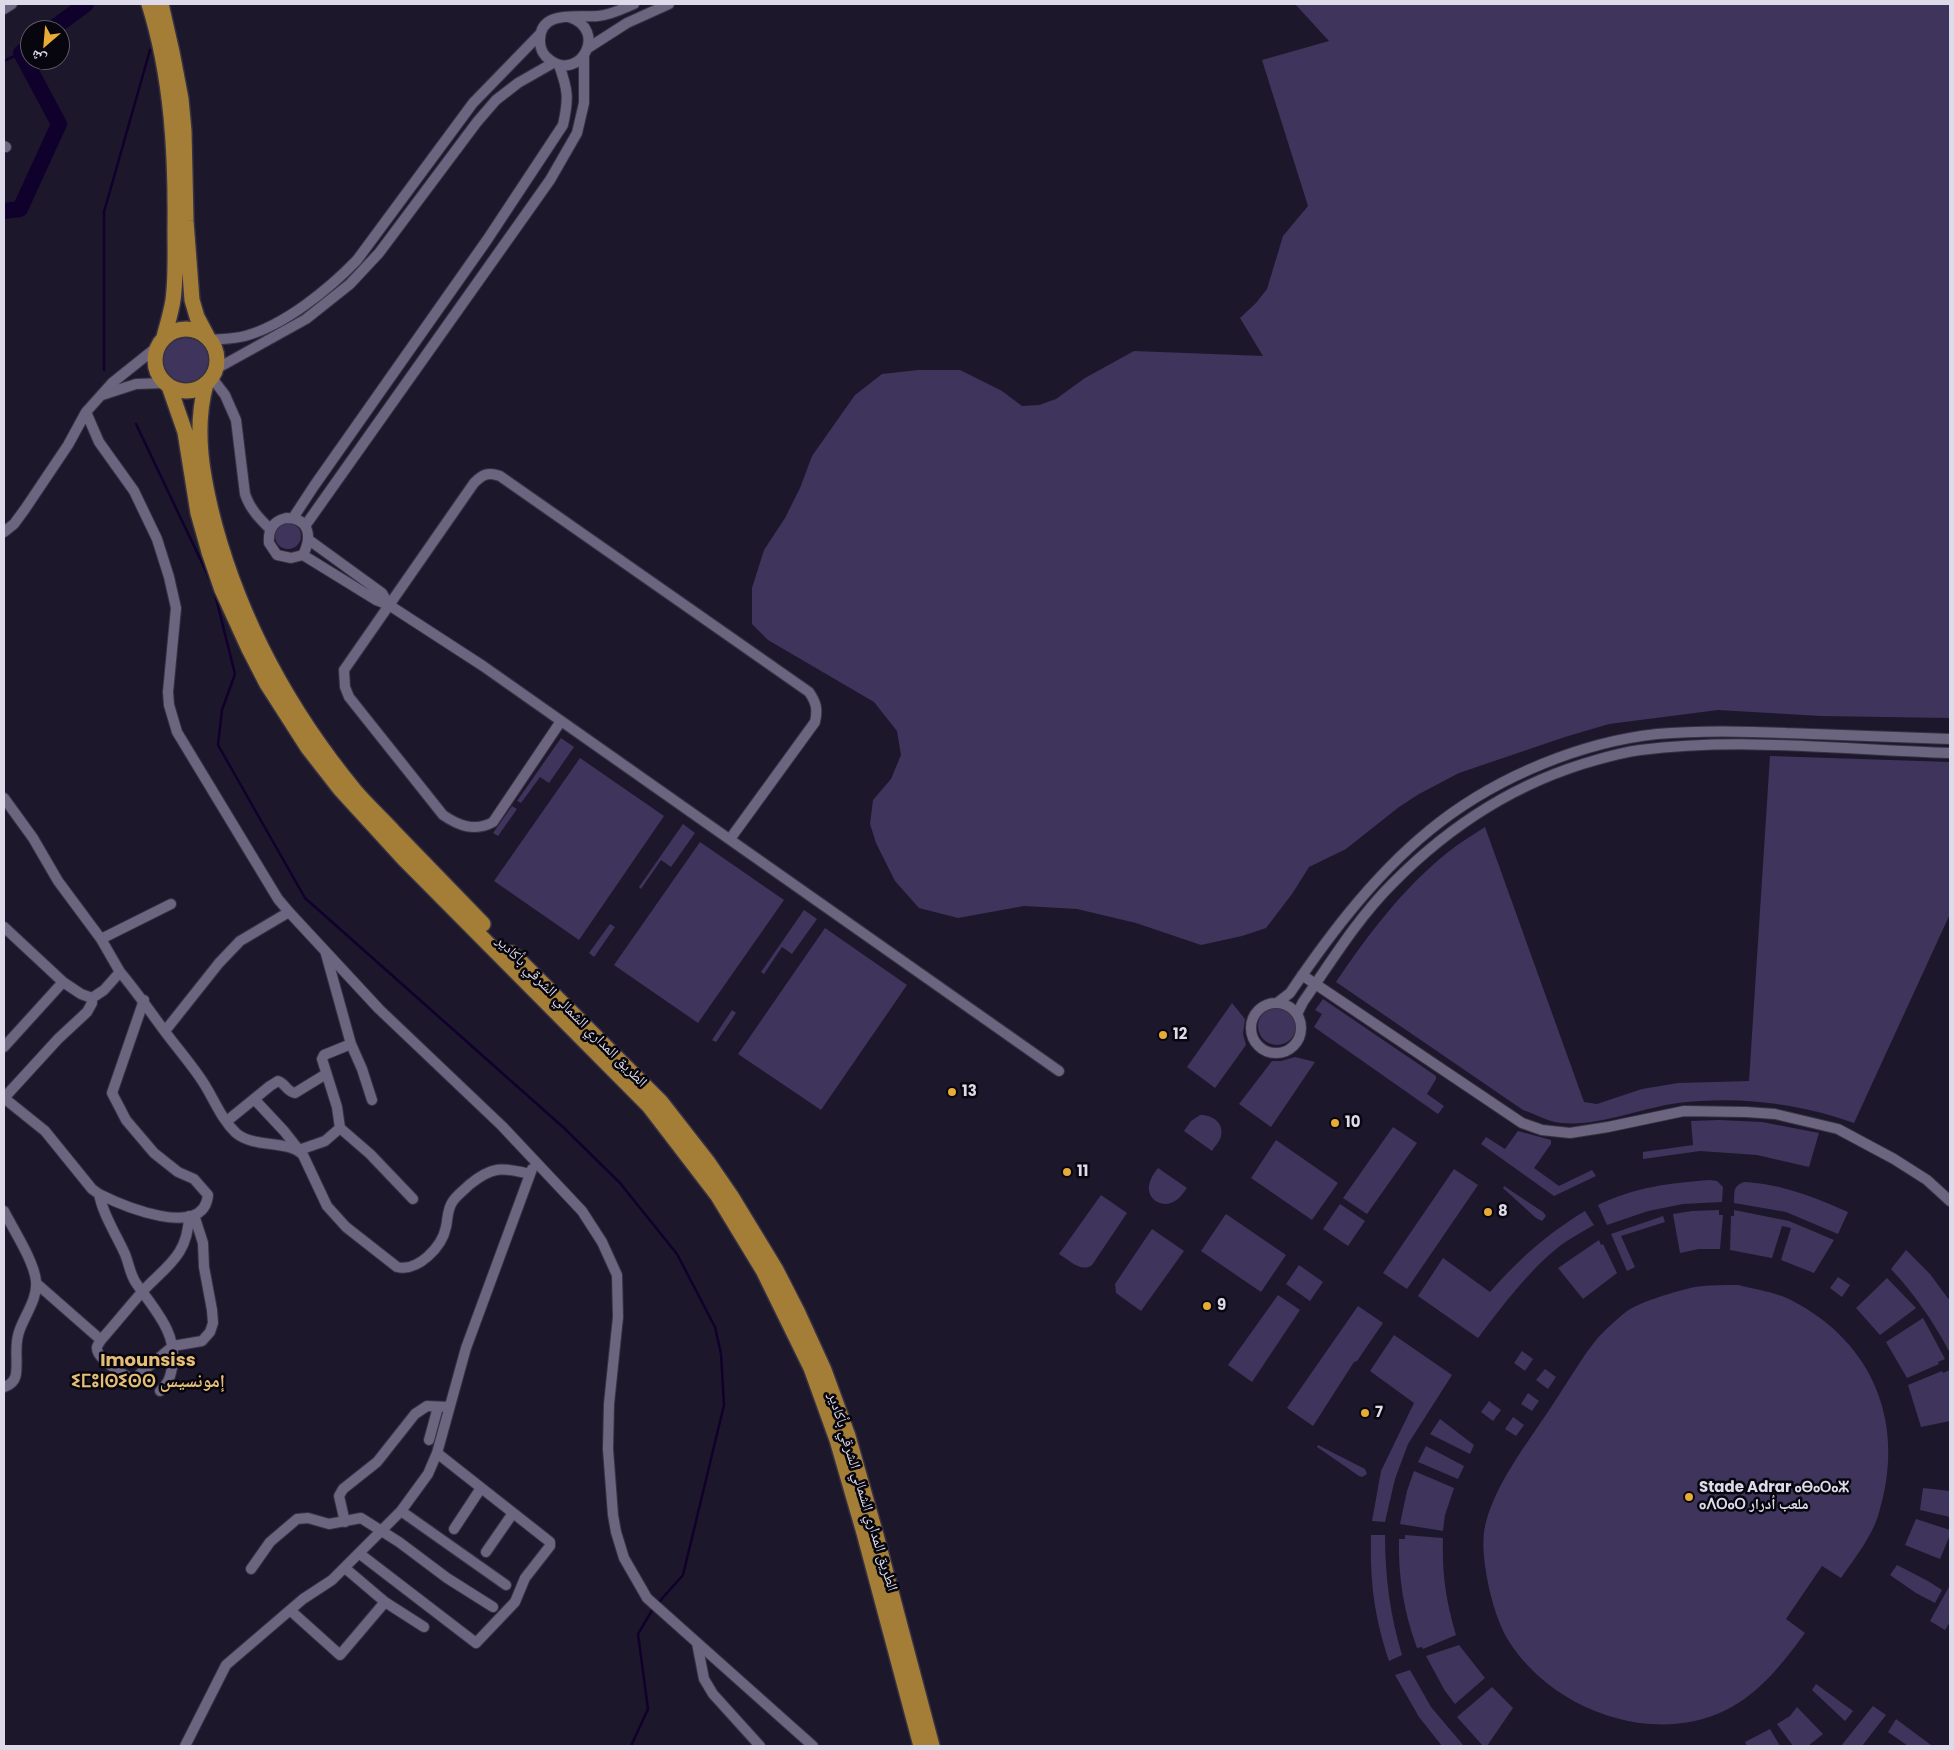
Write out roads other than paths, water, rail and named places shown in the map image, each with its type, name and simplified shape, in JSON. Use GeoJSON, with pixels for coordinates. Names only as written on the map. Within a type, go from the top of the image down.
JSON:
{"type":"FeatureCollection","features":[{"type":"Feature","properties":{"kind":"highway"},"geometry":{"type":"LineString","coordinates":[[149,4],[170,96],[175,196],[173,301],[154,358],[155,367],[167,385],[178,390],[188,391],[198,389],[211,377],[218,359],[216,349],[197,317],[192,300],[186,221],[183,115],[161,4]]}},
{"type":"Feature","properties":{"kind":"highway"},"geometry":{"type":"LineString","coordinates":[[160,342],[173,331],[185,328],[197,330],[209,338]]}},
{"type":"Feature","properties":{"kind":"highway","name":"الطريق المداري الشمالي الشرقي بأكادير"},"geometry":{"type":"LineString","coordinates":[[211,377],[201,410],[200,458],[211,510],[234,586],[260,646],[277,678],[293,707],[356,792],[661,1102],[707,1161],[731,1196],[776,1270],[824,1370],[848,1436],[906,1670]]}},
{"type":"Feature","properties":{"kind":"highway","name":"الطريق المداري الشمالي الشرقي بأكادير"},"geometry":{"type":"LineString","coordinates":[[167,385],[185,432],[198,513],[208,552],[222,590],[267,684],[308,748],[340,789],[404,859],[649,1106],[718,1196],[763,1270],[810,1368],[837,1440],[906,1670]]}},
{"type":"Feature","properties":{"kind":"highway"},"geometry":{"type":"LineString","coordinates":[[906,1670],[920,1746]]}},
{"type":"Feature","properties":{"kind":"highway"},"geometry":{"type":"LineString","coordinates":[[906,1670],[932,1746]]}},
{"type":"Feature","properties":{"kind":"street"},"geometry":{"type":"LineString","coordinates":[[4,9],[12,4]]}},
{"type":"Feature","properties":{"kind":"street"},"geometry":{"type":"LineString","coordinates":[[209,338],[247,336],[261,330],[308,302],[346,272],[473,102],[541,33],[549,22],[555,18],[599,16],[613,13],[634,4]]}},
{"type":"Feature","properties":{"kind":"street"},"geometry":{"type":"LineString","coordinates":[[270,529],[251,510],[247,502],[236,420],[225,395],[211,377],[306,319],[350,284],[379,253],[466,136],[496,100],[518,83],[556,64],[571,64],[627,23],[669,4]]}},
{"type":"Feature","properties":{"kind":"street"},"geometry":{"type":"LineString","coordinates":[[305,526],[408,384],[516,226],[550,180],[577,133],[584,103],[588,35],[586,28],[576,19],[569,17]]}},
{"type":"Feature","properties":{"kind":"street"},"geometry":{"type":"LineString","coordinates":[[293,518],[487,240],[563,125],[568,104],[567,87],[556,64],[543,53],[540,40],[541,33]]}},
{"type":"Feature","properties":{"kind":"street"},"geometry":{"type":"LineString","coordinates":[[4,532],[14,524],[25,508],[68,445],[86,412],[112,383],[160,342]]}},
{"type":"Feature","properties":{"kind":"street"},"geometry":{"type":"LineString","coordinates":[[99,397],[128,385],[167,385]]}},
{"type":"Feature","properties":{"kind":"street"},"geometry":{"type":"LineString","coordinates":[[86,412],[99,442],[134,491],[157,539],[169,577],[176,608],[168,692],[169,705],[177,732],[278,899],[378,1009],[502,1126],[582,1211],[602,1242],[618,1275],[618,1317],[609,1404],[608,1449],[612,1515],[624,1558],[647,1598],[813,1746]]}},
{"type":"Feature","properties":{"kind":"street"},"geometry":{"type":"LineString","coordinates":[[562,721],[493,822],[483,827],[471,828],[458,825],[443,815],[349,697],[343,677],[344,670],[474,483],[484,475],[491,473],[500,476],[809,692],[814,699],[817,706],[815,722],[730,839]]}},
{"type":"Feature","properties":{"kind":"street"},"geometry":{"type":"LineString","coordinates":[[303,555],[309,540],[305,526],[293,518],[280,520],[270,529],[269,543],[277,555],[291,558],[303,555],[376,600],[389,605],[483,666],[1058,1071]]}},
{"type":"Feature","properties":{"kind":"street"},"geometry":{"type":"LineString","coordinates":[[309,540],[382,593],[389,605]]}},
{"type":"Feature","properties":{"kind":"street"},"geometry":{"type":"LineString","coordinates":[[1277,1003],[1290,993],[1368,891],[1396,861],[1440,822],[1496,786],[1557,758],[1626,739],[1656,734],[1697,732],[1950,739]]}},
{"type":"Feature","properties":{"kind":"street"},"geometry":{"type":"LineString","coordinates":[[1297,1014],[1357,923],[1391,885],[1431,846],[1472,815],[1510,794],[1573,767],[1639,750],[1711,744],[1950,753]]}},
{"type":"Feature","properties":{"kind":"street"},"geometry":{"type":"LineString","coordinates":[[4,798],[32,838],[58,881],[101,939],[120,972],[144,1000],[203,1082],[218,1110],[236,1133],[246,1139],[299,1150],[325,1141],[340,1128]]}},
{"type":"Feature","properties":{"kind":"street"},"geometry":{"type":"LineString","coordinates":[[101,939],[170,904]]}},
{"type":"Feature","properties":{"kind":"street"},"geometry":{"type":"LineString","coordinates":[[165,1031],[240,941],[289,912]]}},
{"type":"Feature","properties":{"kind":"street"},"geometry":{"type":"LineString","coordinates":[[4,927],[64,982],[81,994],[92,998]]}},
{"type":"Feature","properties":{"kind":"street"},"geometry":{"type":"LineString","coordinates":[[325,951],[351,1044],[362,1069],[372,1100]]}},
{"type":"Feature","properties":{"kind":"street"},"geometry":{"type":"LineString","coordinates":[[92,998],[104,990],[120,972]]}},
{"type":"Feature","properties":{"kind":"street"},"geometry":{"type":"LineString","coordinates":[[1302,975],[1522,1123],[1542,1130],[1570,1133],[1608,1128],[1684,1111],[1775,1114],[1838,1129],[1927,1180],[1950,1201]]}},
{"type":"Feature","properties":{"kind":"street"},"geometry":{"type":"LineString","coordinates":[[4,1047],[64,982]]}},
{"type":"Feature","properties":{"kind":"street"},"geometry":{"type":"LineString","coordinates":[[92,998],[92,1004],[87,1012],[58,1038],[4,1098],[39,1126],[98,1194],[147,1214],[167,1217],[192,1215]]}},
{"type":"Feature","properties":{"kind":"street"},"geometry":{"type":"LineString","coordinates":[[144,1000],[112,1093],[126,1120],[154,1152],[178,1172],[194,1179],[208,1195],[207,1202],[192,1215],[177,1257],[143,1291],[101,1340],[97,1348],[98,1355],[129,1378],[133,1378],[173,1346],[202,1341],[207,1338],[213,1323],[204,1267],[203,1243],[192,1215]]}},
{"type":"Feature","properties":{"kind":"street"},"geometry":{"type":"LineString","coordinates":[[1277,1003],[1285,1004],[1297,1014],[1300,1020],[1301,1033],[1294,1046],[1286,1051],[1277,1053],[1261,1049],[1256,1044],[1251,1031],[1253,1017],[1263,1006],[1277,1003]]}},
{"type":"Feature","properties":{"kind":"street"},"geometry":{"type":"LineString","coordinates":[[351,1044],[324,1055],[323,1065],[337,1107],[340,1128],[370,1154],[413,1198]]}},
{"type":"Feature","properties":{"kind":"street"},"geometry":{"type":"LineString","coordinates":[[227,1122],[278,1081],[295,1093],[326,1074]]}},
{"type":"Feature","properties":{"kind":"street"},"geometry":{"type":"LineString","coordinates":[[255,1100],[304,1155],[327,1206],[352,1232],[397,1267],[414,1267],[430,1255],[446,1228],[447,1216],[454,1199],[478,1178],[489,1171],[499,1169],[510,1169],[530,1174]]}},
{"type":"Feature","properties":{"kind":"street"},"geometry":{"type":"LineString","coordinates":[[185,1746],[226,1665],[291,1611],[302,1599],[332,1580],[360,1554],[401,1511],[428,1474],[437,1453],[466,1348],[535,1161]]}},
{"type":"Feature","properties":{"kind":"street"},"geometry":{"type":"LineString","coordinates":[[98,1194],[101,1206],[114,1230],[136,1282],[170,1336],[173,1346],[171,1374],[167,1385],[160,1391]]}},
{"type":"Feature","properties":{"kind":"street"},"geometry":{"type":"LineString","coordinates":[[4,1211],[34,1273],[36,1283],[33,1299],[19,1331],[16,1344],[16,1376],[12,1384],[4,1387]]}},
{"type":"Feature","properties":{"kind":"street"},"geometry":{"type":"LineString","coordinates":[[36,1283],[101,1340]]}},
{"type":"Feature","properties":{"kind":"street"},"geometry":{"type":"LineString","coordinates":[[345,1522],[339,1496],[343,1489],[377,1462],[415,1414],[427,1406],[449,1407]]}},
{"type":"Feature","properties":{"kind":"street"},"geometry":{"type":"LineString","coordinates":[[429,1440],[438,1407]]}},
{"type":"Feature","properties":{"kind":"street"},"geometry":{"type":"LineString","coordinates":[[360,1554],[477,1643],[515,1602],[525,1578],[550,1546],[549,1540],[437,1453]]}},
{"type":"Feature","properties":{"kind":"street"},"geometry":{"type":"LineString","coordinates":[[454,1529],[481,1488]]}},
{"type":"Feature","properties":{"kind":"street"},"geometry":{"type":"LineString","coordinates":[[401,1511],[506,1585]]}},
{"type":"Feature","properties":{"kind":"street"},"geometry":{"type":"LineString","coordinates":[[486,1552],[513,1513]]}},
{"type":"Feature","properties":{"kind":"street"},"geometry":{"type":"LineString","coordinates":[[251,1569],[270,1542],[297,1520],[308,1518],[329,1524],[361,1518],[447,1578],[493,1607]]}},
{"type":"Feature","properties":{"kind":"street"},"geometry":{"type":"LineString","coordinates":[[345,1568],[385,1602],[424,1627]]}},
{"type":"Feature","properties":{"kind":"street"},"geometry":{"type":"LineString","coordinates":[[291,1611],[340,1655],[385,1602]]}},
{"type":"Feature","properties":{"kind":"street"},"geometry":{"type":"LineString","coordinates":[[694,1640],[704,1679],[713,1694],[760,1746]]}},
{"type":"Feature","properties":{"kind":"waterway"},"geometry":{"type":"LineString","coordinates":[[64,20],[86,4]]}},
{"type":"Feature","properties":{"kind":"waterway"},"geometry":{"type":"LineString","coordinates":[[104,370],[104,212],[150,50]]}},
{"type":"Feature","properties":{"kind":"waterway"},"geometry":{"type":"LineString","coordinates":[[4,61],[20,53]]}},
{"type":"Feature","properties":{"kind":"waterway"},"geometry":{"type":"LineString","coordinates":[[4,211],[20,209],[59,124],[30,70]]}},
{"type":"Feature","properties":{"kind":"waterway"},"geometry":{"type":"LineString","coordinates":[[136,424],[213,586],[235,674],[222,710],[218,745],[305,898],[564,1128],[620,1183],[677,1254],[715,1327],[721,1354],[724,1405],[683,1575],[658,1603]]}},
{"type":"Feature","properties":{"kind":"waterway"},"geometry":{"type":"LineString","coordinates":[[631,1746],[648,1709],[638,1634],[654,1607]]}},
{"type":"Feature","properties":{"kind":"place","name":"12"},"geometry":{"type":"Point","coordinates":[1163,1035]}},
{"type":"Feature","properties":{"kind":"place","name":"13"},"geometry":{"type":"Point","coordinates":[952,1092]}},
{"type":"Feature","properties":{"kind":"place","name":"10"},"geometry":{"type":"Point","coordinates":[1335,1123]}},
{"type":"Feature","properties":{"kind":"place","name":"11"},"geometry":{"type":"Point","coordinates":[1067,1172]}},
{"type":"Feature","properties":{"kind":"place","name":"8"},"geometry":{"type":"Point","coordinates":[1488,1212]}},
{"type":"Feature","properties":{"kind":"place","name":"9"},"geometry":{"type":"Point","coordinates":[1207,1306]}},
{"type":"Feature","properties":{"kind":"place","name":"7"},"geometry":{"type":"Point","coordinates":[1365,1413]}},
{"type":"Feature","properties":{"kind":"place","name":"Stade Adrar ⴰⴱⴰⵔⴰⵣ ⴰⴷⵔⴰⵔ ملعب أدرار"},"geometry":{"type":"Point","coordinates":[1689,1497]}},
{"type":"Feature","properties":{"kind":"district","name":"Imounsiss ⵉⵎⵓⵏⵙⵉⵙⵙ إمونسيس"},"geometry":{"type":"Point","coordinates":[148,1371]}}]}
